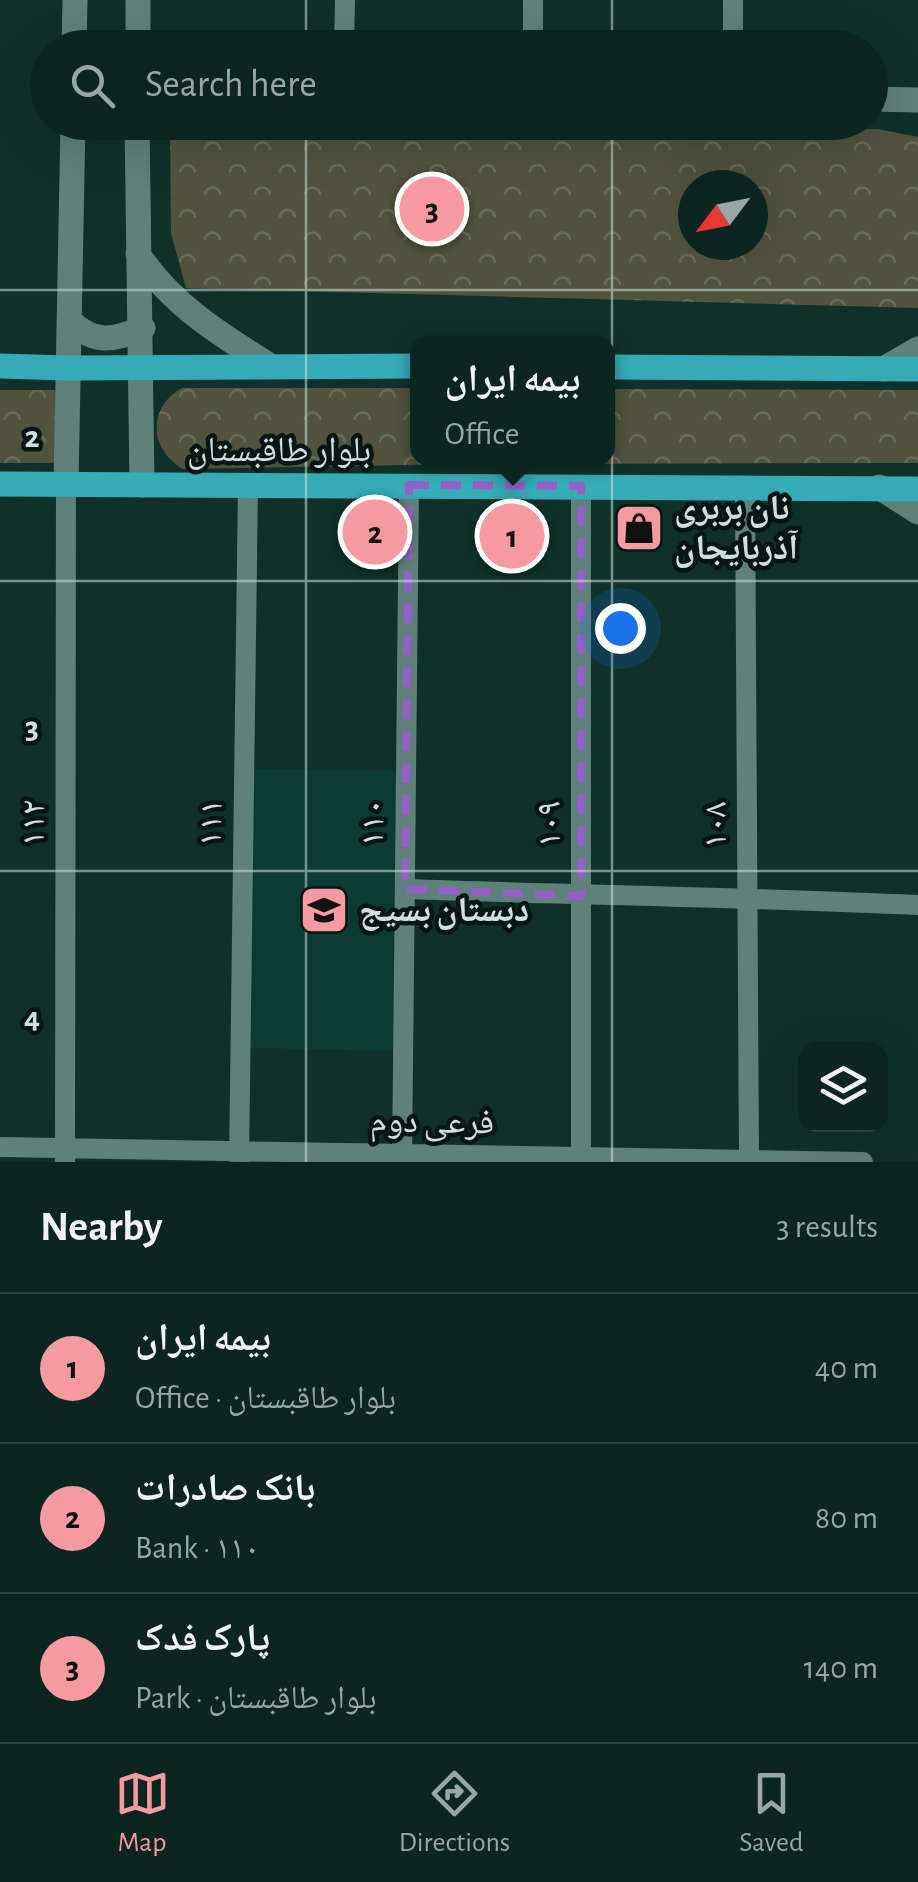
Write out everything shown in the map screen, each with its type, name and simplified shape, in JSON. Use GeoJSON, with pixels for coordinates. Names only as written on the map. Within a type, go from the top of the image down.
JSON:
{"type":"FeatureCollection","features":[{"type":"Feature","properties":{"kind":"main road"},"geometry":{"type":"LineString","coordinates":[[74,30],[75,0]]}},
{"type":"Feature","properties":{"kind":"main road"},"geometry":{"type":"LineString","coordinates":[[138,0],[138,30]]}},
{"type":"Feature","properties":{"kind":"main road"},"geometry":{"type":"LineString","coordinates":[[888,99],[918,100]]}},
{"type":"Feature","properties":{"kind":"main road"},"geometry":{"type":"LineString","coordinates":[[66,484],[73,140]]}},
{"type":"Feature","properties":{"kind":"main road"},"geometry":{"type":"LineString","coordinates":[[138,140],[142,485]]}},
{"type":"Feature","properties":{"kind":"main road"},"geometry":{"type":"LineString","coordinates":[[138,254],[151,274],[190,313],[269,364]]}},
{"type":"Feature","properties":{"kind":"main road"},"geometry":{"type":"LineString","coordinates":[[70,321],[85,336],[102,338],[123,336],[142,328]]}},
{"type":"Feature","properties":{"kind":"main road"},"geometry":{"type":"LineString","coordinates":[[883,369],[918,348]]}},
{"type":"Feature","properties":{"kind":"main road"},"geometry":{"type":"LineString","coordinates":[[0,366],[410,366]]}},
{"type":"Feature","properties":{"kind":"main road"},"geometry":{"type":"LineString","coordinates":[[615,367],[918,369]]}},
{"type":"Feature","properties":{"kind":"main road","name":"بلوار طاقبستان"},"geometry":{"type":"LineString","coordinates":[[0,484],[918,488]]}},
{"type":"Feature","properties":{"kind":"main road"},"geometry":{"type":"LineString","coordinates":[[880,487],[918,512]]}},
{"type":"Feature","properties":{"kind":"street"},"geometry":{"type":"LineString","coordinates":[[344,30],[345,0]]}},
{"type":"Feature","properties":{"kind":"street"},"geometry":{"type":"LineString","coordinates":[[533,0],[533,30]]}},
{"type":"Feature","properties":{"kind":"street"},"geometry":{"type":"LineString","coordinates":[[733,0],[733,30]]}},
{"type":"Feature","properties":{"kind":"street","name":"۱۱۲"},"geometry":{"type":"LineString","coordinates":[[65,1155],[66,484]]}},
{"type":"Feature","properties":{"kind":"street","name":"۱۱۱"},"geometry":{"type":"LineString","coordinates":[[239,1156],[248,485]]}},
{"type":"Feature","properties":{"kind":"street","name":"۱۱۰"},"geometry":{"type":"LineString","coordinates":[[402,1158],[409,486]]}},
{"type":"Feature","properties":{"kind":"street","name":"۱۰۹"},"geometry":{"type":"LineString","coordinates":[[581,1160],[582,486]]}},
{"type":"Feature","properties":{"kind":"street","name":"۱۰۸"},"geometry":{"type":"LineString","coordinates":[[744,487],[749,1161]]}},
{"type":"Feature","properties":{"kind":"street"},"geometry":{"type":"LineString","coordinates":[[405,889],[918,905]]}},
{"type":"Feature","properties":{"kind":"street","name":"فرعی دوم"},"geometry":{"type":"LineString","coordinates":[[0,1146],[65,1155],[863,1162]]}},
{"type":"Feature","properties":{"kind":"highlighted area"},"geometry":{"type":"Polygon","coordinates":[[[409,485],[581,486],[581,896],[405,889],[409,485]]]}},
{"type":"Feature","properties":{"kind":"shaded area","name":"دبستان بسیج"},"geometry":{"type":"Polygon","coordinates":[[[251,769],[400,771],[397,1051],[247,1048],[251,769]]]}},
{"type":"Feature","properties":{"kind":"green space"},"geometry":{"type":"Polygon","coordinates":[[[888,131],[918,137],[918,308],[186,288],[171,233],[170,140],[888,140],[888,131]]]}},
{"type":"Feature","properties":{"kind":"green space"},"geometry":{"type":"Polygon","coordinates":[[[182,388],[410,388],[410,465],[183,469],[164,451],[157,429],[162,406],[182,388]]]}},
{"type":"Feature","properties":{"kind":"green space"},"geometry":{"type":"Polygon","coordinates":[[[615,389],[918,390],[918,463],[615,464],[615,389]]]}},
{"type":"Feature","properties":{"kind":"green space"},"geometry":{"type":"Polygon","coordinates":[[[0,390],[55,390],[55,463],[0,463],[0,390]]]}},
{"type":"Feature","properties":{"kind":"place","name":"پارک فدک"},"geometry":{"type":"Point","coordinates":[432,209]}},
{"type":"Feature","properties":{"kind":"place","name":"نان بربری آذربایجان"},"geometry":{"type":"Point","coordinates":[639,528]}},
{"type":"Feature","properties":{"kind":"place","name":"بانک صادرات"},"geometry":{"type":"Point","coordinates":[375,532]}},
{"type":"Feature","properties":{"kind":"place","name":"بیمه ایران"},"geometry":{"type":"Point","coordinates":[512,536]}},
{"type":"Feature","properties":{"kind":"place","name":"دبستان بسیج"},"geometry":{"type":"Point","coordinates":[324,910]}}]}
